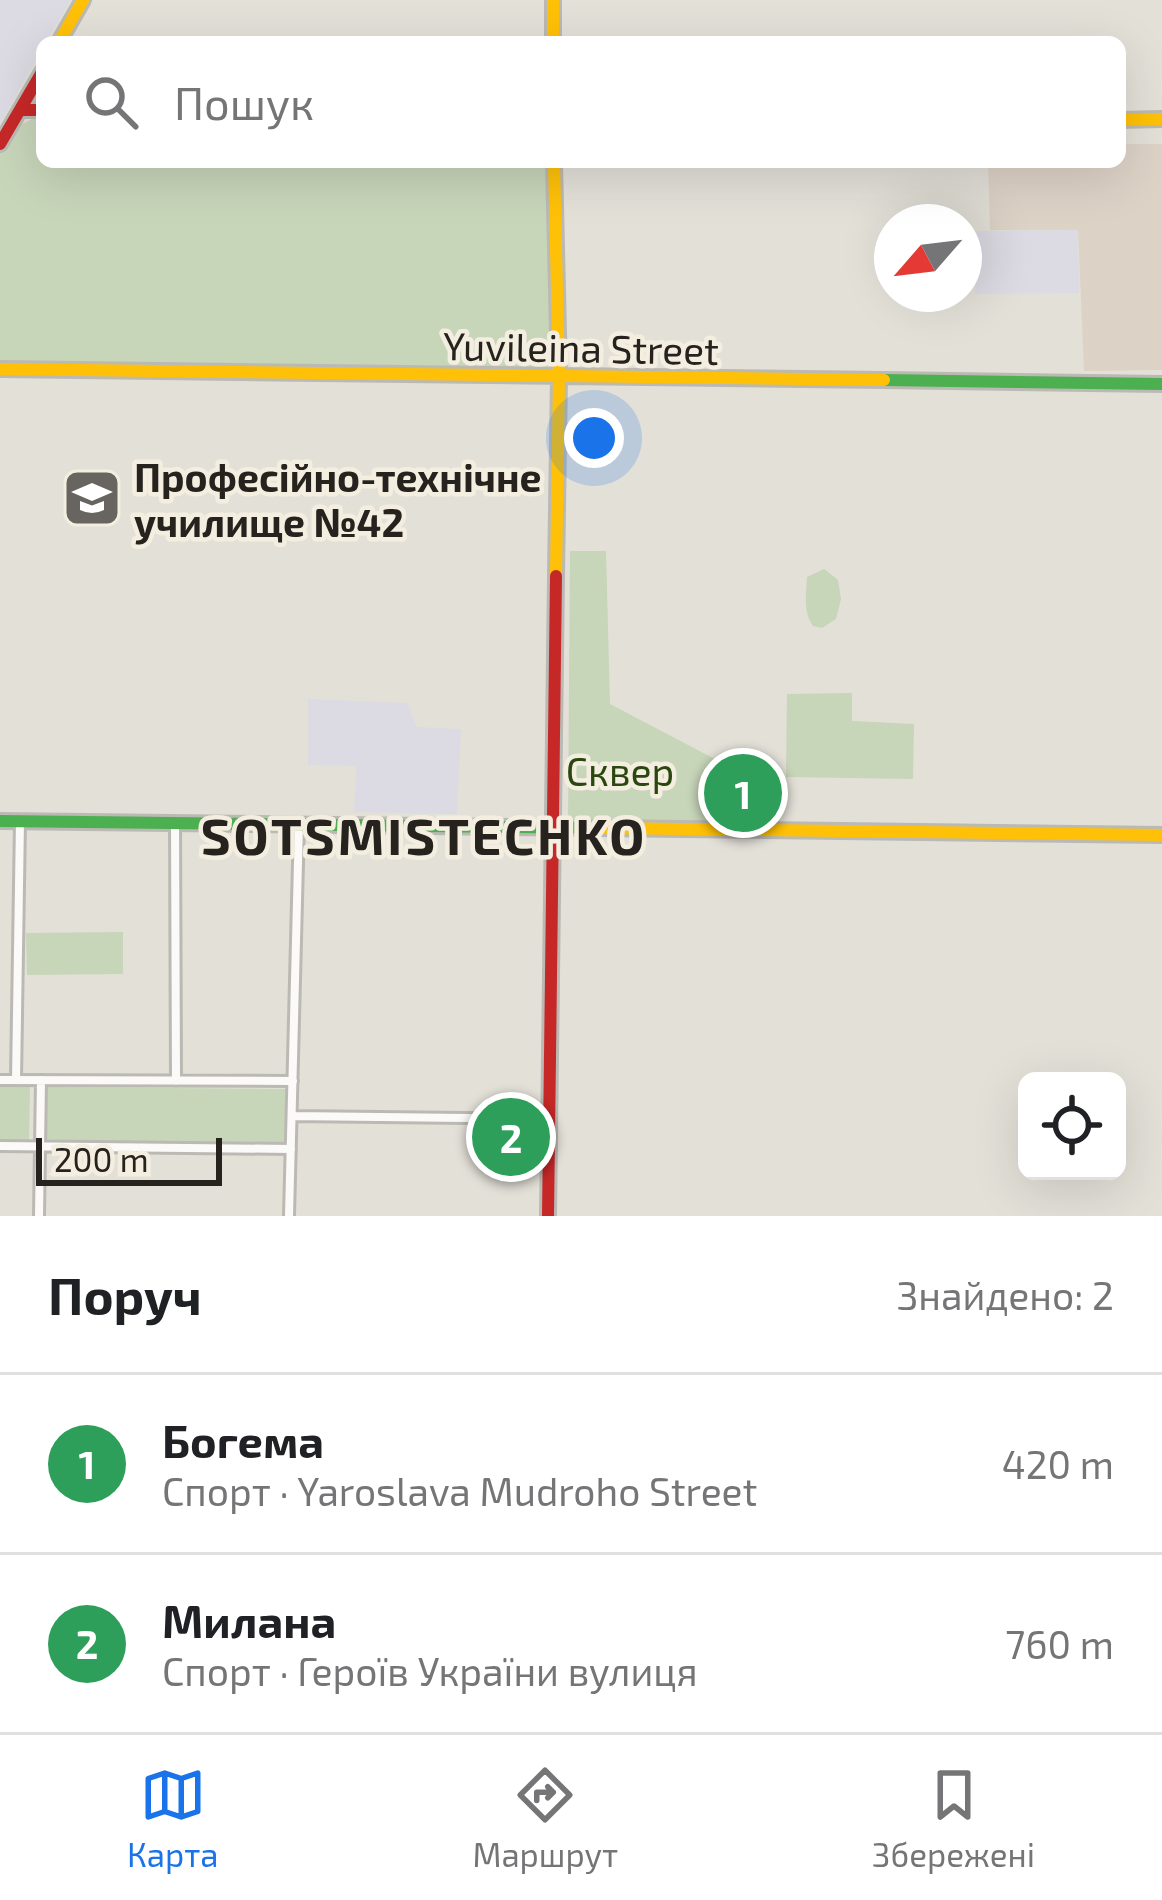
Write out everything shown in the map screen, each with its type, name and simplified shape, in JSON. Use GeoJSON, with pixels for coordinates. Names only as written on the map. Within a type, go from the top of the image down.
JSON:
{"type":"FeatureCollection","features":[{"type":"Feature","properties":{"kind":"street"},"geometry":{"type":"LineString","coordinates":[[62,36],[83,0]]}},
{"type":"Feature","properties":{"kind":"street"},"geometry":{"type":"LineString","coordinates":[[553,0],[553,36]]}},
{"type":"Feature","properties":{"kind":"street"},"geometry":{"type":"LineString","coordinates":[[0,144],[36,82]]}},
{"type":"Feature","properties":{"kind":"street"},"geometry":{"type":"LineString","coordinates":[[20,110],[36,110]]}},
{"type":"Feature","properties":{"kind":"street"},"geometry":{"type":"LineString","coordinates":[[1126,119],[1162,119]]}},
{"type":"Feature","properties":{"kind":"street"},"geometry":{"type":"LineString","coordinates":[[548,1216],[559,376],[554,168]]}},
{"type":"Feature","properties":{"kind":"street","name":"Yuvileina Street"},"geometry":{"type":"LineString","coordinates":[[0,369],[1162,383]]}},
{"type":"Feature","properties":{"kind":"street"},"geometry":{"type":"LineString","coordinates":[[0,821],[1162,836]]}},
{"type":"Feature","properties":{"kind":"street"},"geometry":{"type":"LineString","coordinates":[[16,1080],[20,821]]}},
{"type":"Feature","properties":{"kind":"street"},"geometry":{"type":"LineString","coordinates":[[176,822],[176,1081]]}},
{"type":"Feature","properties":{"kind":"street"},"geometry":{"type":"LineString","coordinates":[[290,1216],[299,823]]}},
{"type":"Feature","properties":{"kind":"street"},"geometry":{"type":"LineString","coordinates":[[0,1080],[292,1081]]}},
{"type":"Feature","properties":{"kind":"street"},"geometry":{"type":"LineString","coordinates":[[39,1216],[41,1080]]}},
{"type":"Feature","properties":{"kind":"street"},"geometry":{"type":"LineString","coordinates":[[292,1116],[549,1119]]}},
{"type":"Feature","properties":{"kind":"street"},"geometry":{"type":"LineString","coordinates":[[0,1146],[291,1149]]}},
{"type":"Feature","properties":{"kind":"shaded area"},"geometry":{"type":"Polygon","coordinates":[[[0,0],[71,0],[50,36],[36,36],[36,60],[0,124],[0,0]]]}},
{"type":"Feature","properties":{"kind":"shaded area"},"geometry":{"type":"Polygon","coordinates":[[[1126,144],[1162,144],[1162,370],[1084,371],[1078,230],[990,230],[988,168],[1126,168],[1126,144]]]}},
{"type":"Feature","properties":{"kind":"shaded area"},"geometry":{"type":"Polygon","coordinates":[[[1078,230],[1079,293],[982,294],[982,231],[1078,230]]]}},
{"type":"Feature","properties":{"kind":"shaded area"},"geometry":{"type":"Polygon","coordinates":[[[308,699],[408,703],[416,727],[461,729],[457,814],[354,812],[356,766],[308,765],[308,699]]]}},
{"type":"Feature","properties":{"kind":"green space"},"geometry":{"type":"Polygon","coordinates":[[[36,117],[36,168],[549,168],[554,364],[538,370],[0,365],[0,153],[14,128],[36,117]]]}},
{"type":"Feature","properties":{"kind":"green space","name":"Сквер"},"geometry":{"type":"Polygon","coordinates":[[[570,551],[606,551],[610,704],[730,767],[732,826],[568,822],[570,551]]]}},
{"type":"Feature","properties":{"kind":"green space"},"geometry":{"type":"Polygon","coordinates":[[[824,569],[838,580],[841,599],[836,619],[822,628],[810,620],[806,596],[807,577],[824,569]]]}},
{"type":"Feature","properties":{"kind":"green space"},"geometry":{"type":"Polygon","coordinates":[[[852,693],[852,721],[914,724],[913,779],[786,777],[787,694],[852,693]]]}},
{"type":"Feature","properties":{"kind":"green space"},"geometry":{"type":"Polygon","coordinates":[[[123,932],[123,974],[27,975],[26,933],[123,932]]]}},
{"type":"Feature","properties":{"kind":"green space"},"geometry":{"type":"Polygon","coordinates":[[[0,1087],[30,1087],[29,1141],[0,1141],[0,1087]]]}},
{"type":"Feature","properties":{"kind":"green space"},"geometry":{"type":"Polygon","coordinates":[[[46,1087],[286,1089],[286,1145],[44,1146],[46,1087]]]}},
{"type":"Feature","properties":{"kind":"traffic: fast"},"geometry":{"type":"LineString","coordinates":[[884,380],[1162,384]]}},
{"type":"Feature","properties":{"kind":"traffic: fast"},"geometry":{"type":"LineString","coordinates":[[0,821],[599,828]]}},
{"type":"Feature","properties":{"kind":"traffic: slow"},"geometry":{"type":"LineString","coordinates":[[62,36],[83,0]]}},
{"type":"Feature","properties":{"kind":"traffic: slow"},"geometry":{"type":"LineString","coordinates":[[553,0],[553,36]]}},
{"type":"Feature","properties":{"kind":"traffic: slow"},"geometry":{"type":"LineString","coordinates":[[1126,120],[1162,119]]}},
{"type":"Feature","properties":{"kind":"traffic: slow"},"geometry":{"type":"LineString","coordinates":[[554,168],[559,376],[556,576]]}},
{"type":"Feature","properties":{"kind":"traffic: slow"},"geometry":{"type":"LineString","coordinates":[[0,369],[884,380]]}},
{"type":"Feature","properties":{"kind":"traffic: slow"},"geometry":{"type":"LineString","coordinates":[[599,828],[1162,835]]}},
{"type":"Feature","properties":{"kind":"traffic: jam"},"geometry":{"type":"LineString","coordinates":[[0,144],[36,82]]}},
{"type":"Feature","properties":{"kind":"traffic: jam"},"geometry":{"type":"LineString","coordinates":[[20,110],[36,110]]}},
{"type":"Feature","properties":{"kind":"traffic: jam"},"geometry":{"type":"LineString","coordinates":[[548,1216],[556,576]]}},
{"type":"Feature","properties":{"kind":"place","name":"Професійно-технічне училище №42"},"geometry":{"type":"Point","coordinates":[92,498]}},
{"type":"Feature","properties":{"kind":"place","name":"Богема"},"geometry":{"type":"Point","coordinates":[743,793]}},
{"type":"Feature","properties":{"kind":"place","name":"Милана"},"geometry":{"type":"Point","coordinates":[511,1137]}},
{"type":"Feature","properties":{"kind":"district","name":"SOTSMISTECHKO"},"geometry":{"type":"Point","coordinates":[424,834]}}]}
